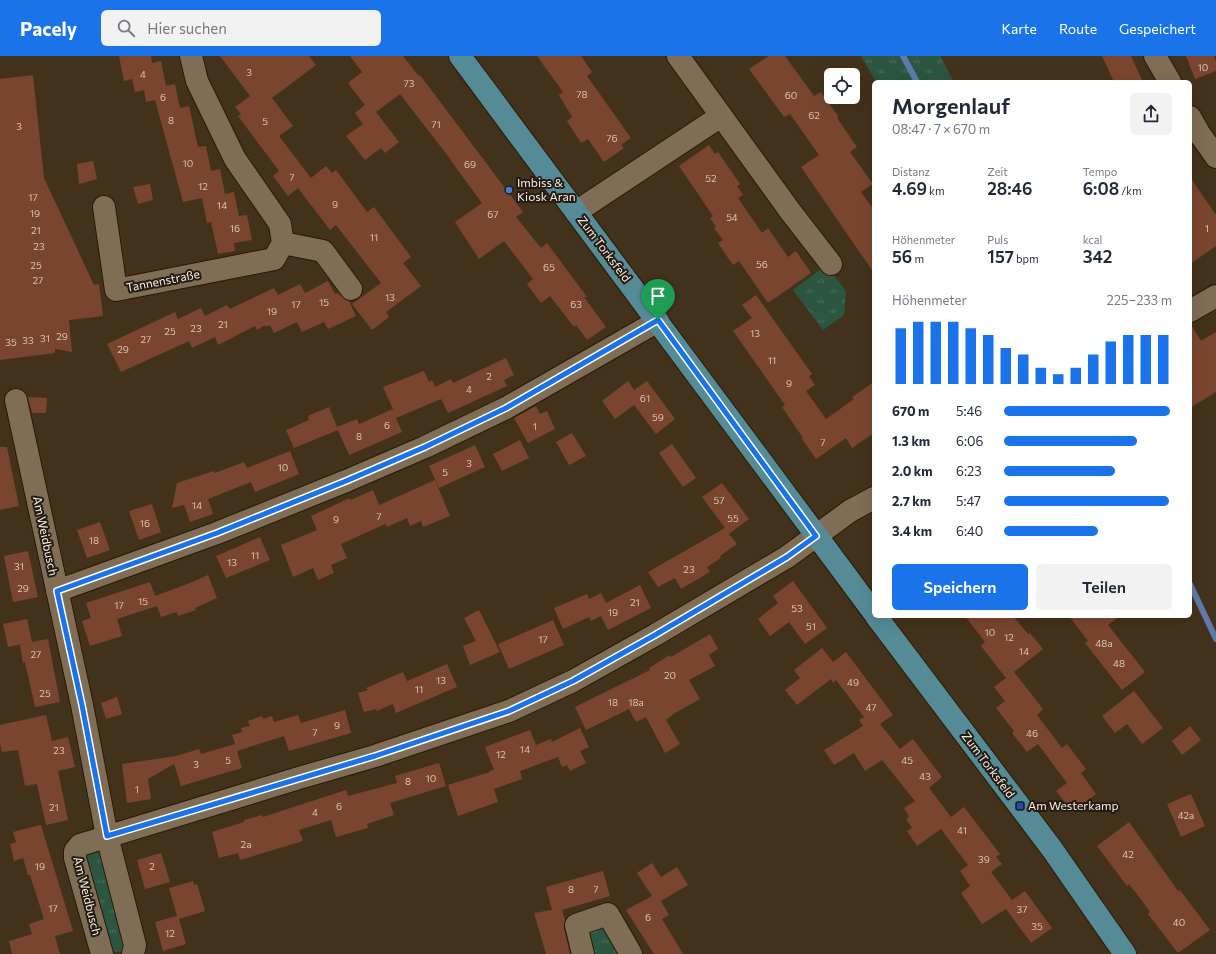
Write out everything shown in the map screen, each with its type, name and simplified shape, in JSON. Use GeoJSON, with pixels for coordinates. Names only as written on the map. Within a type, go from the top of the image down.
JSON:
{"type":"FeatureCollection","features":[{"type":"Feature","properties":{"kind":"main road","name":"Zum Torksfeld"},"geometry":{"type":"LineString","coordinates":[[460,56],[658,320],[872,610]]}},
{"type":"Feature","properties":{"kind":"main road","name":"Zum Torksfeld"},"geometry":{"type":"LineString","coordinates":[[878,618],[1052,849],[1125,954]]}},
{"type":"Feature","properties":{"kind":"street"},"geometry":{"type":"LineString","coordinates":[[191,56],[197,80],[235,159],[280,224],[283,243],[322,251],[351,289]]}},
{"type":"Feature","properties":{"kind":"street"},"geometry":{"type":"LineString","coordinates":[[678,56],[790,212],[831,264]]}},
{"type":"Feature","properties":{"kind":"street"},"geometry":{"type":"LineString","coordinates":[[1155,56],[1169,80]]}},
{"type":"Feature","properties":{"kind":"street","name":"Zum Torksfeld"},"geometry":{"type":"LineString","coordinates":[[576,212],[721,116]]}},
{"type":"Feature","properties":{"kind":"street"},"geometry":{"type":"LineString","coordinates":[[1192,121],[1216,157]]}},
{"type":"Feature","properties":{"kind":"street","name":"Tannenstraße"},"geometry":{"type":"LineString","coordinates":[[104,207],[116,290],[274,259],[283,243]]}},
{"type":"Feature","properties":{"kind":"street"},"geometry":{"type":"LineString","coordinates":[[1192,310],[1216,296]]}},
{"type":"Feature","properties":{"kind":"street"},"geometry":{"type":"LineString","coordinates":[[57,591],[217,533],[346,481],[425,447],[506,408],[658,320]]}},
{"type":"Feature","properties":{"kind":"street","name":"Am Weidbusch"},"geometry":{"type":"LineString","coordinates":[[16,400],[82,705],[107,836],[135,945],[133,954]]}},
{"type":"Feature","properties":{"kind":"street"},"geometry":{"type":"LineString","coordinates":[[107,836],[375,756],[509,711],[573,681],[655,635],[787,557],[850,511],[872,499]]}},
{"type":"Feature","properties":{"kind":"street","name":"Am Weidbusch"},"geometry":{"type":"LineString","coordinates":[[102,954],[75,858],[75,851],[80,845],[107,836]]}},
{"type":"Feature","properties":{"kind":"street"},"geometry":{"type":"LineString","coordinates":[[583,954],[576,925],[608,914],[631,954]]}},
{"type":"Feature","properties":{"kind":"green space"},"geometry":{"type":"Polygon","coordinates":[[[861,56],[940,56],[953,80],[875,80],[861,56]]]}},
{"type":"Feature","properties":{"kind":"green space"},"geometry":{"type":"Polygon","coordinates":[[[826,265],[846,291],[844,315],[823,330],[793,290],[826,265]]]}},
{"type":"Feature","properties":{"kind":"green space"},"geometry":{"type":"Polygon","coordinates":[[[98,850],[101,854],[125,939],[125,949],[120,952],[111,951],[83,855],[98,850]]]}},
{"type":"Feature","properties":{"kind":"green space"},"geometry":{"type":"Polygon","coordinates":[[[602,926],[624,954],[591,954],[586,933],[602,926]]]}},
{"type":"Feature","properties":{"kind":"building"},"geometry":{"type":"Polygon","coordinates":[[[119,56],[151,56],[152,63],[161,61],[166,86],[175,84],[180,108],[189,106],[198,147],[206,146],[211,171],[220,169],[225,194],[234,192],[239,216],[247,215],[252,240],[234,243],[235,251],[218,254],[211,222],[207,223],[202,198],[183,202],[155,100],[146,102],[144,90],[135,92],[132,79],[124,81],[119,56]]]}},
{"type":"Feature","properties":{"kind":"building"},"geometry":{"type":"Polygon","coordinates":[[[220,56],[309,56],[316,65],[272,98],[293,126],[279,136],[311,178],[326,166],[332,173],[336,170],[367,212],[374,207],[411,257],[403,263],[421,286],[386,312],[389,317],[372,330],[352,304],[381,283],[336,225],[330,230],[298,188],[288,196],[273,176],[279,171],[238,116],[241,114],[235,107],[250,96],[220,56]]]}},
{"type":"Feature","properties":{"kind":"building"},"geometry":{"type":"Polygon","coordinates":[[[350,56],[403,56],[419,76],[420,75],[523,212],[516,217],[541,248],[547,243],[587,297],[584,297],[606,327],[587,340],[576,325],[574,327],[550,296],[541,303],[527,284],[533,279],[504,241],[479,259],[455,222],[482,203],[400,94],[376,112],[399,142],[385,153],[381,148],[365,160],[346,136],[363,124],[355,113],[365,105],[348,83],[362,72],[350,56]]]}},
{"type":"Feature","properties":{"kind":"building"},"geometry":{"type":"Polygon","coordinates":[[[537,56],[581,56],[592,72],[587,76],[631,138],[621,145],[624,148],[604,162],[588,139],[581,143],[567,121],[572,117],[559,95],[563,92],[537,56]]]}},
{"type":"Feature","properties":{"kind":"building"},"geometry":{"type":"Polygon","coordinates":[[[769,56],[785,56],[814,96],[821,92],[824,96],[824,104],[830,104],[838,116],[837,118],[857,147],[850,152],[872,183],[872,185],[861,192],[872,207],[872,270],[801,167],[819,155],[790,114],[784,117],[749,69],[769,56]]]}},
{"type":"Feature","properties":{"kind":"building"},"geometry":{"type":"Polygon","coordinates":[[[1102,56],[1131,56],[1142,80],[1113,80],[1102,56]]]}},
{"type":"Feature","properties":{"kind":"building"},"geometry":{"type":"Polygon","coordinates":[[[1186,56],[1214,56],[1216,71],[1195,79],[1186,56]]]}},
{"type":"Feature","properties":{"kind":"building"},"geometry":{"type":"Polygon","coordinates":[[[33,75],[44,178],[94,285],[99,284],[103,316],[69,320],[72,352],[55,349],[55,353],[0,360],[0,79],[33,75]]]}},
{"type":"Feature","properties":{"kind":"building"},"geometry":{"type":"Polygon","coordinates":[[[709,145],[715,154],[718,152],[740,184],[737,186],[743,195],[738,198],[762,233],[768,228],[788,257],[796,251],[811,273],[768,303],[739,261],[733,265],[718,243],[723,240],[714,228],[716,227],[710,218],[713,216],[679,166],[709,145]]]}},
{"type":"Feature","properties":{"kind":"building"},"geometry":{"type":"Polygon","coordinates":[[[93,161],[97,179],[79,184],[77,164],[93,161]]]}},
{"type":"Feature","properties":{"kind":"building"},"geometry":{"type":"Polygon","coordinates":[[[1192,180],[1216,215],[1216,246],[1192,263],[1192,180]]]}},
{"type":"Feature","properties":{"kind":"building"},"geometry":{"type":"Polygon","coordinates":[[[150,184],[153,200],[138,204],[133,187],[150,184]]]}},
{"type":"Feature","properties":{"kind":"building"},"geometry":{"type":"Polygon","coordinates":[[[328,281],[335,294],[338,293],[349,301],[356,316],[328,329],[324,322],[302,332],[297,322],[274,333],[270,325],[266,327],[265,325],[257,330],[255,326],[218,345],[215,337],[192,348],[189,341],[121,372],[107,344],[175,312],[178,319],[201,308],[205,316],[227,305],[230,309],[274,288],[278,295],[300,284],[305,293],[328,281]]]}},
{"type":"Feature","properties":{"kind":"building"},"geometry":{"type":"Polygon","coordinates":[[[756,295],[812,374],[809,376],[815,385],[806,391],[826,419],[854,399],[852,397],[872,383],[872,434],[852,448],[846,438],[816,459],[782,407],[785,405],[733,331],[752,318],[742,305],[756,295]]]}},
{"type":"Feature","properties":{"kind":"building"},"geometry":{"type":"Polygon","coordinates":[[[1192,326],[1201,341],[1216,332],[1216,392],[1192,407],[1192,326]]]}},
{"type":"Feature","properties":{"kind":"building"},"geometry":{"type":"Polygon","coordinates":[[[506,358],[514,375],[504,380],[507,386],[448,413],[435,387],[451,379],[453,383],[506,358]]]}},
{"type":"Feature","properties":{"kind":"building"},"geometry":{"type":"Polygon","coordinates":[[[424,371],[429,382],[432,380],[441,399],[396,418],[402,432],[349,455],[338,430],[294,448],[286,430],[309,420],[308,416],[329,407],[337,427],[357,419],[359,424],[393,409],[383,387],[424,371]]]}},
{"type":"Feature","properties":{"kind":"building"},"geometry":{"type":"Polygon","coordinates":[[[628,381],[634,390],[647,381],[675,419],[656,434],[634,405],[615,419],[602,401],[628,381]]]}},
{"type":"Feature","properties":{"kind":"building"},"geometry":{"type":"Polygon","coordinates":[[[28,397],[47,398],[46,413],[32,413],[28,397]]]}},
{"type":"Feature","properties":{"kind":"building"},"geometry":{"type":"Polygon","coordinates":[[[536,406],[540,414],[547,411],[555,429],[528,443],[514,418],[536,406]]]}},
{"type":"Feature","properties":{"kind":"building"},"geometry":{"type":"Polygon","coordinates":[[[572,433],[586,456],[569,465],[556,442],[572,433]]]}},
{"type":"Feature","properties":{"kind":"building"},"geometry":{"type":"Polygon","coordinates":[[[520,440],[529,458],[502,471],[493,454],[520,440]]]}},
{"type":"Feature","properties":{"kind":"building"},"geometry":{"type":"Polygon","coordinates":[[[672,444],[696,478],[683,487],[659,453],[672,444]]]}},
{"type":"Feature","properties":{"kind":"building"},"geometry":{"type":"Polygon","coordinates":[[[475,445],[485,467],[439,488],[429,466],[475,445]]]}},
{"type":"Feature","properties":{"kind":"building"},"geometry":{"type":"Polygon","coordinates":[[[0,447],[7,447],[19,506],[0,510],[0,447]]]}},
{"type":"Feature","properties":{"kind":"building"},"geometry":{"type":"Polygon","coordinates":[[[290,451],[299,474],[255,492],[251,482],[208,499],[213,514],[190,522],[184,505],[172,508],[177,483],[214,471],[215,473],[244,462],[247,468],[290,451]]]}},
{"type":"Feature","properties":{"kind":"building"},"geometry":{"type":"Polygon","coordinates":[[[435,480],[450,516],[423,527],[421,521],[410,526],[407,518],[387,527],[385,524],[341,544],[347,558],[331,565],[334,573],[318,580],[313,568],[293,577],[281,545],[317,530],[311,516],[350,498],[351,500],[373,490],[379,505],[435,480]]]}},
{"type":"Feature","properties":{"kind":"building"},"geometry":{"type":"Polygon","coordinates":[[[722,483],[749,519],[729,534],[737,544],[720,556],[721,558],[707,567],[710,572],[681,589],[675,578],[658,587],[648,572],[725,528],[702,497],[722,483]]]}},
{"type":"Feature","properties":{"kind":"building"},"geometry":{"type":"Polygon","coordinates":[[[152,504],[161,532],[139,540],[129,511],[152,504]]]}},
{"type":"Feature","properties":{"kind":"building"},"geometry":{"type":"Polygon","coordinates":[[[100,522],[110,550],[87,558],[77,530],[100,522]]]}},
{"type":"Feature","properties":{"kind":"building"},"geometry":{"type":"Polygon","coordinates":[[[260,537],[270,560],[226,578],[216,556],[260,537]]]}},
{"type":"Feature","properties":{"kind":"building"},"geometry":{"type":"Polygon","coordinates":[[[28,551],[38,597],[13,602],[4,556],[28,551]]]}},
{"type":"Feature","properties":{"kind":"building"},"geometry":{"type":"Polygon","coordinates":[[[208,575],[217,598],[195,608],[196,610],[178,616],[177,612],[161,617],[157,606],[117,619],[122,636],[90,646],[82,621],[91,618],[86,603],[150,582],[155,596],[208,575]]]}},
{"type":"Feature","properties":{"kind":"building"},"geometry":{"type":"Polygon","coordinates":[[[793,581],[827,628],[805,644],[789,622],[770,636],[758,619],[778,603],[773,596],[793,581]]]}},
{"type":"Feature","properties":{"kind":"building"},"geometry":{"type":"Polygon","coordinates":[[[640,585],[651,608],[608,630],[601,616],[591,621],[589,617],[563,629],[554,608],[587,594],[589,599],[601,593],[606,603],[640,585]]]}},
{"type":"Feature","properties":{"kind":"building"},"geometry":{"type":"Polygon","coordinates":[[[479,610],[500,652],[470,665],[463,646],[476,641],[464,618],[479,610]]]}},
{"type":"Feature","properties":{"kind":"building"},"geometry":{"type":"Polygon","coordinates":[[[967,618],[1015,618],[1043,649],[1014,672],[1043,709],[1037,715],[1062,748],[1067,744],[1086,769],[1081,773],[1096,794],[1072,812],[1056,791],[1067,783],[1038,744],[1027,752],[1012,733],[1014,731],[996,708],[1005,701],[994,687],[1006,678],[981,646],[985,642],[967,618]]]}},
{"type":"Feature","properties":{"kind":"building"},"geometry":{"type":"Polygon","coordinates":[[[1071,618],[1117,618],[1108,625],[1145,672],[1122,690],[1085,643],[1088,641],[1071,618]]]}},
{"type":"Feature","properties":{"kind":"building"},"geometry":{"type":"Polygon","coordinates":[[[27,619],[32,642],[48,639],[60,702],[35,707],[25,662],[23,663],[20,645],[28,643],[8,647],[3,624],[27,619]]]}},
{"type":"Feature","properties":{"kind":"building"},"geometry":{"type":"Polygon","coordinates":[[[553,620],[564,645],[509,669],[498,644],[553,620]]]}},
{"type":"Feature","properties":{"kind":"building"},"geometry":{"type":"Polygon","coordinates":[[[710,634],[718,649],[709,655],[715,666],[689,680],[700,699],[675,713],[666,720],[680,744],[665,753],[646,717],[636,722],[629,709],[586,730],[575,707],[650,670],[649,668],[670,655],[671,657],[710,634]]]}},
{"type":"Feature","properties":{"kind":"building"},"geometry":{"type":"Polygon","coordinates":[[[822,648],[833,662],[846,652],[893,715],[880,724],[900,749],[913,739],[942,777],[929,788],[951,817],[964,807],[1000,854],[996,857],[1002,864],[991,872],[1012,900],[1025,891],[1052,928],[1031,943],[1006,909],[982,924],[961,893],[970,886],[960,871],[968,865],[941,829],[917,846],[907,831],[912,828],[906,819],[909,817],[904,808],[915,801],[882,760],[865,771],[854,753],[834,765],[824,750],[863,726],[859,720],[864,717],[836,680],[833,683],[831,679],[797,705],[785,690],[800,678],[794,670],[822,648]]]}},
{"type":"Feature","properties":{"kind":"building"},"geometry":{"type":"Polygon","coordinates":[[[447,664],[457,687],[396,713],[393,704],[377,711],[376,709],[364,712],[358,693],[368,690],[366,688],[403,672],[407,681],[447,664]]]}},
{"type":"Feature","properties":{"kind":"building"},"geometry":{"type":"Polygon","coordinates":[[[1134,691],[1163,728],[1142,744],[1127,724],[1115,733],[1102,716],[1134,691]]]}},
{"type":"Feature","properties":{"kind":"building"},"geometry":{"type":"Polygon","coordinates":[[[117,697],[122,714],[106,719],[101,703],[117,697]]]}},
{"type":"Feature","properties":{"kind":"building"},"geometry":{"type":"Polygon","coordinates":[[[345,710],[351,733],[289,751],[284,736],[237,751],[242,768],[181,786],[174,764],[148,779],[151,799],[127,803],[122,764],[176,756],[199,749],[201,754],[235,744],[232,735],[242,732],[241,728],[250,726],[248,721],[262,716],[263,719],[272,716],[274,722],[298,715],[301,723],[345,710]]]}},
{"type":"Feature","properties":{"kind":"building"},"geometry":{"type":"Polygon","coordinates":[[[46,715],[52,741],[68,737],[75,767],[58,771],[68,820],[46,825],[37,784],[25,786],[18,750],[2,752],[0,743],[0,725],[46,715]]]}},
{"type":"Feature","properties":{"kind":"building"},"geometry":{"type":"Polygon","coordinates":[[[1190,726],[1201,740],[1182,755],[1172,741],[1190,726]]]}},
{"type":"Feature","properties":{"kind":"building"},"geometry":{"type":"Polygon","coordinates":[[[580,728],[589,747],[580,751],[586,763],[570,771],[567,765],[562,767],[558,757],[520,771],[522,779],[494,789],[498,802],[458,816],[448,785],[494,770],[485,747],[530,730],[536,745],[551,739],[552,742],[580,728]]]}},
{"type":"Feature","properties":{"kind":"building"},"geometry":{"type":"Polygon","coordinates":[[[439,763],[446,786],[390,803],[394,815],[367,824],[368,828],[336,837],[331,820],[299,830],[303,841],[240,860],[238,853],[219,858],[212,832],[244,822],[244,820],[262,815],[263,817],[346,790],[348,796],[397,783],[395,776],[439,763]]]}},
{"type":"Feature","properties":{"kind":"building"},"geometry":{"type":"Polygon","coordinates":[[[1191,794],[1205,826],[1181,837],[1167,804],[1191,794]]]}},
{"type":"Feature","properties":{"kind":"building"},"geometry":{"type":"Polygon","coordinates":[[[1129,822],[1178,891],[1180,890],[1210,930],[1178,953],[1148,914],[1150,912],[1140,898],[1129,884],[1127,886],[1097,846],[1129,822]]]}},
{"type":"Feature","properties":{"kind":"building"},"geometry":{"type":"Polygon","coordinates":[[[41,825],[73,931],[55,936],[60,954],[12,954],[9,941],[32,934],[29,924],[44,919],[23,858],[14,861],[10,844],[16,842],[13,832],[41,825]]]}},
{"type":"Feature","properties":{"kind":"building"},"geometry":{"type":"Polygon","coordinates":[[[161,853],[170,882],[145,889],[137,860],[161,853]]]}},
{"type":"Feature","properties":{"kind":"building"},"geometry":{"type":"Polygon","coordinates":[[[652,863],[661,877],[677,867],[688,885],[661,901],[669,915],[662,919],[683,954],[654,954],[626,910],[652,896],[637,873],[652,863]]]}},
{"type":"Feature","properties":{"kind":"building"},"geometry":{"type":"Polygon","coordinates":[[[603,871],[610,896],[562,910],[565,920],[564,928],[570,954],[546,954],[534,913],[552,910],[546,887],[603,871]]]}},
{"type":"Feature","properties":{"kind":"building"},"geometry":{"type":"Polygon","coordinates":[[[193,881],[194,885],[197,884],[205,911],[179,919],[186,944],[163,951],[155,922],[177,916],[169,888],[193,881]]]}},
{"type":"Feature","properties":{"kind":"waterway"},"geometry":{"type":"LineString","coordinates":[[903,56],[916,80]]}},
{"type":"Feature","properties":{"kind":"waterway"},"geometry":{"type":"LineString","coordinates":[[1192,588],[1216,639]]}},
{"type":"Feature","properties":{"kind":"place","name":"Imbiss & Kiosk Aran"},"geometry":{"type":"Point","coordinates":[509,190]}},
{"type":"Feature","properties":{"kind":"place","name":"Am Westerkamp"},"geometry":{"type":"Point","coordinates":[1020,806]}},
{"type":"Feature","properties":{"kind":"route"},"geometry":{"type":"LineString","coordinates":[[658,320],[816,536],[787,557],[655,635],[573,681],[509,711],[375,756],[107,836],[82,705],[57,591],[217,533],[346,481],[425,447],[506,408],[658,320]]}}]}
